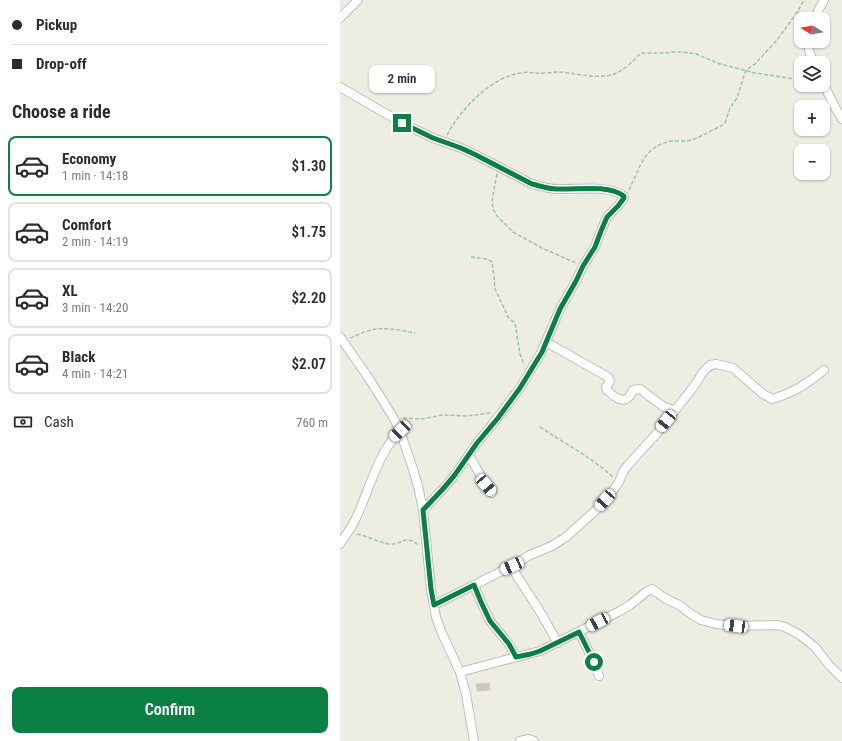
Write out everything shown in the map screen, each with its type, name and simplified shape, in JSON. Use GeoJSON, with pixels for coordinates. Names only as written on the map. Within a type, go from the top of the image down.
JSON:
{"type":"FeatureCollection","features":[{"type":"Feature","properties":{"kind":"street"},"geometry":{"type":"LineString","coordinates":[[340,18],[358,0]]}},
{"type":"Feature","properties":{"kind":"street"},"geometry":{"type":"LineString","coordinates":[[818,12],[824,0]]}},
{"type":"Feature","properties":{"kind":"street"},"geometry":{"type":"LineString","coordinates":[[340,86],[402,123],[426,135],[461,148],[532,184],[555,189],[586,188],[608,190],[617,192],[624,196],[618,206],[607,217],[595,247],[560,309],[546,342],[528,376],[503,411],[477,443],[469,456],[442,490],[423,510]]}},
{"type":"Feature","properties":{"kind":"street"},"geometry":{"type":"LineString","coordinates":[[827,92],[842,119]]}},
{"type":"Feature","properties":{"kind":"street"},"geometry":{"type":"LineString","coordinates":[[341,339],[368,377],[393,417],[400,431],[416,479],[423,510],[431,589],[436,617],[460,672],[466,694],[474,741]]}},
{"type":"Feature","properties":{"kind":"street"},"geometry":{"type":"LineString","coordinates":[[546,342],[608,376],[610,381],[606,387],[606,390],[618,399],[627,399],[633,390],[640,389],[664,406],[674,410]]}},
{"type":"Feature","properties":{"kind":"street"},"geometry":{"type":"LineString","coordinates":[[434,605],[527,557],[552,546],[566,537],[596,510],[612,492],[628,465],[658,432],[711,364],[733,368],[763,394],[772,399],[796,389],[824,370]]}},
{"type":"Feature","properties":{"kind":"street"},"geometry":{"type":"LineString","coordinates":[[340,544],[364,502],[389,444],[400,431]]}},
{"type":"Feature","properties":{"kind":"street"},"geometry":{"type":"LineString","coordinates":[[469,456],[492,493]]}},
{"type":"Feature","properties":{"kind":"street"},"geometry":{"type":"LineString","coordinates":[[512,566],[520,582],[539,610],[558,643]]}},
{"type":"Feature","properties":{"kind":"street"},"geometry":{"type":"LineString","coordinates":[[474,585],[490,621],[509,644],[516,657]]}},
{"type":"Feature","properties":{"kind":"street"},"geometry":{"type":"LineString","coordinates":[[460,672],[540,651],[620,611],[652,589],[701,620],[716,624],[736,626],[778,625],[785,627],[800,635],[815,647],[829,665],[842,678]]}},
{"type":"Feature","properties":{"kind":"street"},"geometry":{"type":"LineString","coordinates":[[579,632],[599,676]]}},
{"type":"Feature","properties":{"kind":"street"},"geometry":{"type":"LineString","coordinates":[[520,741],[529,739],[534,741]]}},
{"type":"Feature","properties":{"kind":"path"},"geometry":{"type":"LineString","coordinates":[[624,196],[629,190],[645,157],[651,150],[661,144],[695,139],[722,126],[725,123],[730,108],[737,98],[746,70],[755,64],[768,49],[798,11],[804,0]]}},
{"type":"Feature","properties":{"kind":"path"},"geometry":{"type":"LineString","coordinates":[[444,142],[457,120],[474,100],[491,85],[518,73],[526,72],[542,74],[559,72],[601,76],[611,75],[619,72],[640,53],[647,52],[663,54],[683,52],[696,54],[720,64],[766,75],[794,79]]}},
{"type":"Feature","properties":{"kind":"path"},"geometry":{"type":"LineString","coordinates":[[499,167],[492,202],[495,213],[513,232],[542,248],[583,266]]}},
{"type":"Feature","properties":{"kind":"path"},"geometry":{"type":"LineString","coordinates":[[471,257],[492,262],[495,289],[508,317],[515,323],[520,354],[528,376]]}},
{"type":"Feature","properties":{"kind":"path"},"geometry":{"type":"LineString","coordinates":[[341,339],[368,330],[390,329],[415,333]]}},
{"type":"Feature","properties":{"kind":"path"},"geometry":{"type":"LineString","coordinates":[[393,417],[422,419],[443,416],[466,416],[503,411]]}},
{"type":"Feature","properties":{"kind":"path"},"geometry":{"type":"LineString","coordinates":[[540,427],[603,468],[619,482]]}},
{"type":"Feature","properties":{"kind":"path"},"geometry":{"type":"LineString","coordinates":[[347,533],[361,535],[383,543],[397,544],[406,539],[410,540],[415,542],[428,554]]}},
{"type":"Feature","properties":{"kind":"building"},"geometry":{"type":"Polygon","coordinates":[[[489,683],[490,690],[477,691],[476,684],[489,683]]]}},
{"type":"Feature","properties":{"kind":"route"},"geometry":{"type":"LineString","coordinates":[[402,123],[426,135],[476,155],[532,184],[555,189],[586,188],[608,190],[617,192],[624,196],[618,206],[607,217],[595,247],[560,309],[542,352],[520,388],[477,443],[454,476],[423,510],[434,605],[474,585],[490,621],[509,644],[516,657],[540,651],[579,632],[594,662]]}}]}
